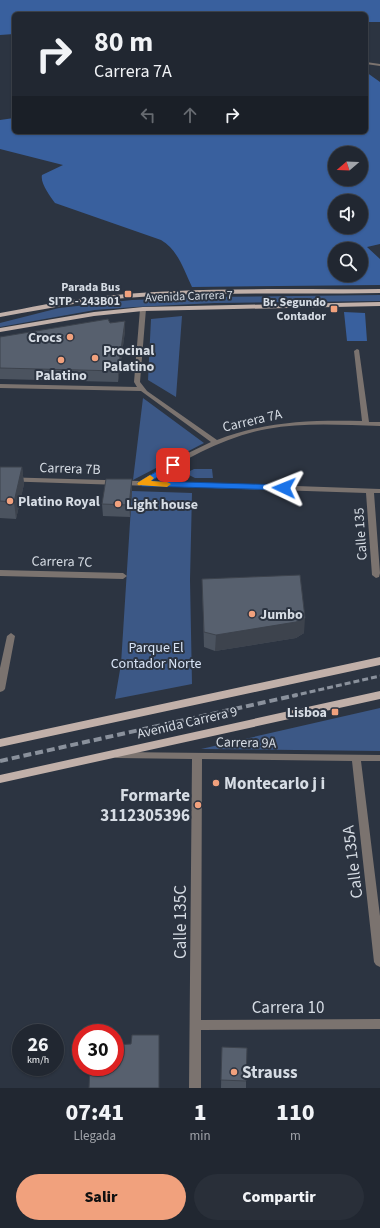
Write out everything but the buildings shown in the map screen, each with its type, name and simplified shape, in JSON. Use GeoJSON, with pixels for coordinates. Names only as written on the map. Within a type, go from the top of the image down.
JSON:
{"type":"FeatureCollection","features":[{"type":"Feature","properties":{"kind":"main road","name":"Avenida Carrera 7"},"geometry":{"type":"LineString","coordinates":[[0,315],[85,300],[145,296],[380,291]]}},
{"type":"Feature","properties":{"kind":"main road","name":"Avenida Carrera 7"},"geometry":{"type":"LineString","coordinates":[[0,330],[89,315],[143,309],[380,304]]}},
{"type":"Feature","properties":{"kind":"main road"},"geometry":{"type":"LineString","coordinates":[[0,322],[34,309]]}},
{"type":"Feature","properties":{"kind":"main road","name":"Avenida Carrera 9"},"geometry":{"type":"LineString","coordinates":[[0,743],[380,661]]}},
{"type":"Feature","properties":{"kind":"main road","name":"Avenida Carrera 9"},"geometry":{"type":"LineString","coordinates":[[0,779],[380,695]]}},
{"type":"Feature","properties":{"kind":"street"},"geometry":{"type":"LineString","coordinates":[[368,63],[380,65]]}},
{"type":"Feature","properties":{"kind":"street"},"geometry":{"type":"LineString","coordinates":[[143,309],[137,382],[142,389],[216,442]]}},
{"type":"Feature","properties":{"kind":"street"},"geometry":{"type":"LineString","coordinates":[[357,351],[366,424]]}},
{"type":"Feature","properties":{"kind":"street"},"geometry":{"type":"LineString","coordinates":[[0,386],[142,389]]}},
{"type":"Feature","properties":{"kind":"street","name":"Carrera 7A"},"geometry":{"type":"LineString","coordinates":[[142,483],[216,442],[252,431],[285,424],[380,424]]}},
{"type":"Feature","properties":{"kind":"street","name":"Carrera 7B"},"geometry":{"type":"LineString","coordinates":[[0,479],[380,491]]}},
{"type":"Feature","properties":{"kind":"street","name":"Calle 135"},"geometry":{"type":"LineString","coordinates":[[370,490],[376,575]]}},
{"type":"Feature","properties":{"kind":"street","name":"Carrera 7C"},"geometry":{"type":"LineString","coordinates":[[0,573],[123,576]]}},
{"type":"Feature","properties":{"kind":"street"},"geometry":{"type":"LineString","coordinates":[[0,689],[11,636]]}},
{"type":"Feature","properties":{"kind":"street","name":"Carrera 9A"},"geometry":{"type":"LineString","coordinates":[[111,755],[380,758]]}},
{"type":"Feature","properties":{"kind":"street","name":"Calle 135C"},"geometry":{"type":"LineString","coordinates":[[195,1088],[197,756]]}},
{"type":"Feature","properties":{"kind":"street","name":"Calle 135A"},"geometry":{"type":"LineString","coordinates":[[356,758],[375,882],[380,962]]}},
{"type":"Feature","properties":{"kind":"street","name":"Carrera 10"},"geometry":{"type":"LineString","coordinates":[[196,1025],[380,1024]]}},
{"type":"Feature","properties":{"kind":"green space"},"geometry":{"type":"Polygon","coordinates":[[[380,295],[380,301],[215,303],[95,310],[0,327],[0,323],[59,308],[132,300],[208,297],[380,295]]]}},
{"type":"Feature","properties":{"kind":"green space"},"geometry":{"type":"Polygon","coordinates":[[[182,316],[176,397],[148,380],[151,319],[182,316]]]}},
{"type":"Feature","properties":{"kind":"green space"},"geometry":{"type":"Polygon","coordinates":[[[143,398],[204,443],[133,480],[143,398]]]}},
{"type":"Feature","properties":{"kind":"green space"},"geometry":{"type":"Polygon","coordinates":[[[194,469],[212,469],[213,478],[195,478],[189,475],[188,472],[194,469]]]}},
{"type":"Feature","properties":{"kind":"green space","name":"Parque El Contador Norte"},"geometry":{"type":"Polygon","coordinates":[[[132,491],[192,493],[190,580],[192,684],[115,699],[121,664],[132,491]]]}},
{"type":"Feature","properties":{"kind":"green space"},"geometry":{"type":"Polygon","coordinates":[[[380,708],[380,751],[201,749],[380,708]]]}},
{"type":"Feature","properties":{"kind":"shaded area"},"geometry":{"type":"Polygon","coordinates":[[[0,0],[380,0],[380,22],[368,22],[368,12],[12,12],[12,34],[0,35],[0,0]]]}},
{"type":"Feature","properties":{"kind":"shaded area"},"geometry":{"type":"Polygon","coordinates":[[[368,73],[380,82],[380,244],[368,247],[368,242],[328,242],[328,282],[368,282],[368,248],[380,259],[380,285],[192,287],[176,255],[167,244],[161,240],[55,203],[42,182],[42,175],[63,165],[0,149],[0,120],[12,118],[12,134],[368,134],[368,73]]]}},
{"type":"Feature","properties":{"kind":"shaded area"},"geometry":{"type":"Polygon","coordinates":[[[344,312],[365,313],[367,341],[347,341],[344,312]]]}},
{"type":"Feature","properties":{"kind":"railway"},"geometry":{"type":"LineString","coordinates":[[292,696],[380,676]]}},
{"type":"Feature","properties":{"kind":"railway"},"geometry":{"type":"LineString","coordinates":[[0,761],[297,695]]}},
{"type":"Feature","properties":{"kind":"slow traffic"},"geometry":{"type":"LineString","coordinates":[[150,478],[142,483],[167,484]]}},
{"type":"Feature","properties":{"kind":"place","name":"Parada Bus SITP - 243B01"},"geometry":{"type":"Point","coordinates":[128,294]}},
{"type":"Feature","properties":{"kind":"place","name":"Br. Segundo Contador"},"geometry":{"type":"Point","coordinates":[334,309]}},
{"type":"Feature","properties":{"kind":"place","name":"Crocs"},"geometry":{"type":"Point","coordinates":[70,337]}},
{"type":"Feature","properties":{"kind":"place","name":"Procinal Palatino"},"geometry":{"type":"Point","coordinates":[95,358]}},
{"type":"Feature","properties":{"kind":"place","name":"Palatino"},"geometry":{"type":"Point","coordinates":[61,360]}},
{"type":"Feature","properties":{"kind":"place","name":"Platino Royal"},"geometry":{"type":"Point","coordinates":[10,501]}},
{"type":"Feature","properties":{"kind":"place","name":"Light house"},"geometry":{"type":"Point","coordinates":[118,504]}},
{"type":"Feature","properties":{"kind":"place","name":"Jumbo"},"geometry":{"type":"Point","coordinates":[252,614]}},
{"type":"Feature","properties":{"kind":"place","name":"Lisboa"},"geometry":{"type":"Point","coordinates":[335,712]}},
{"type":"Feature","properties":{"kind":"place","name":"Montecarlo j i"},"geometry":{"type":"Point","coordinates":[216,783]}},
{"type":"Feature","properties":{"kind":"place","name":"Formarte 3112305396"},"geometry":{"type":"Point","coordinates":[198,805]}},
{"type":"Feature","properties":{"kind":"place","name":"Strauss"},"geometry":{"type":"Point","coordinates":[234,1072]}},
{"type":"Feature","properties":{"kind":"route"},"geometry":{"type":"LineString","coordinates":[[173,465],[142,483],[284,488]]}}]}
